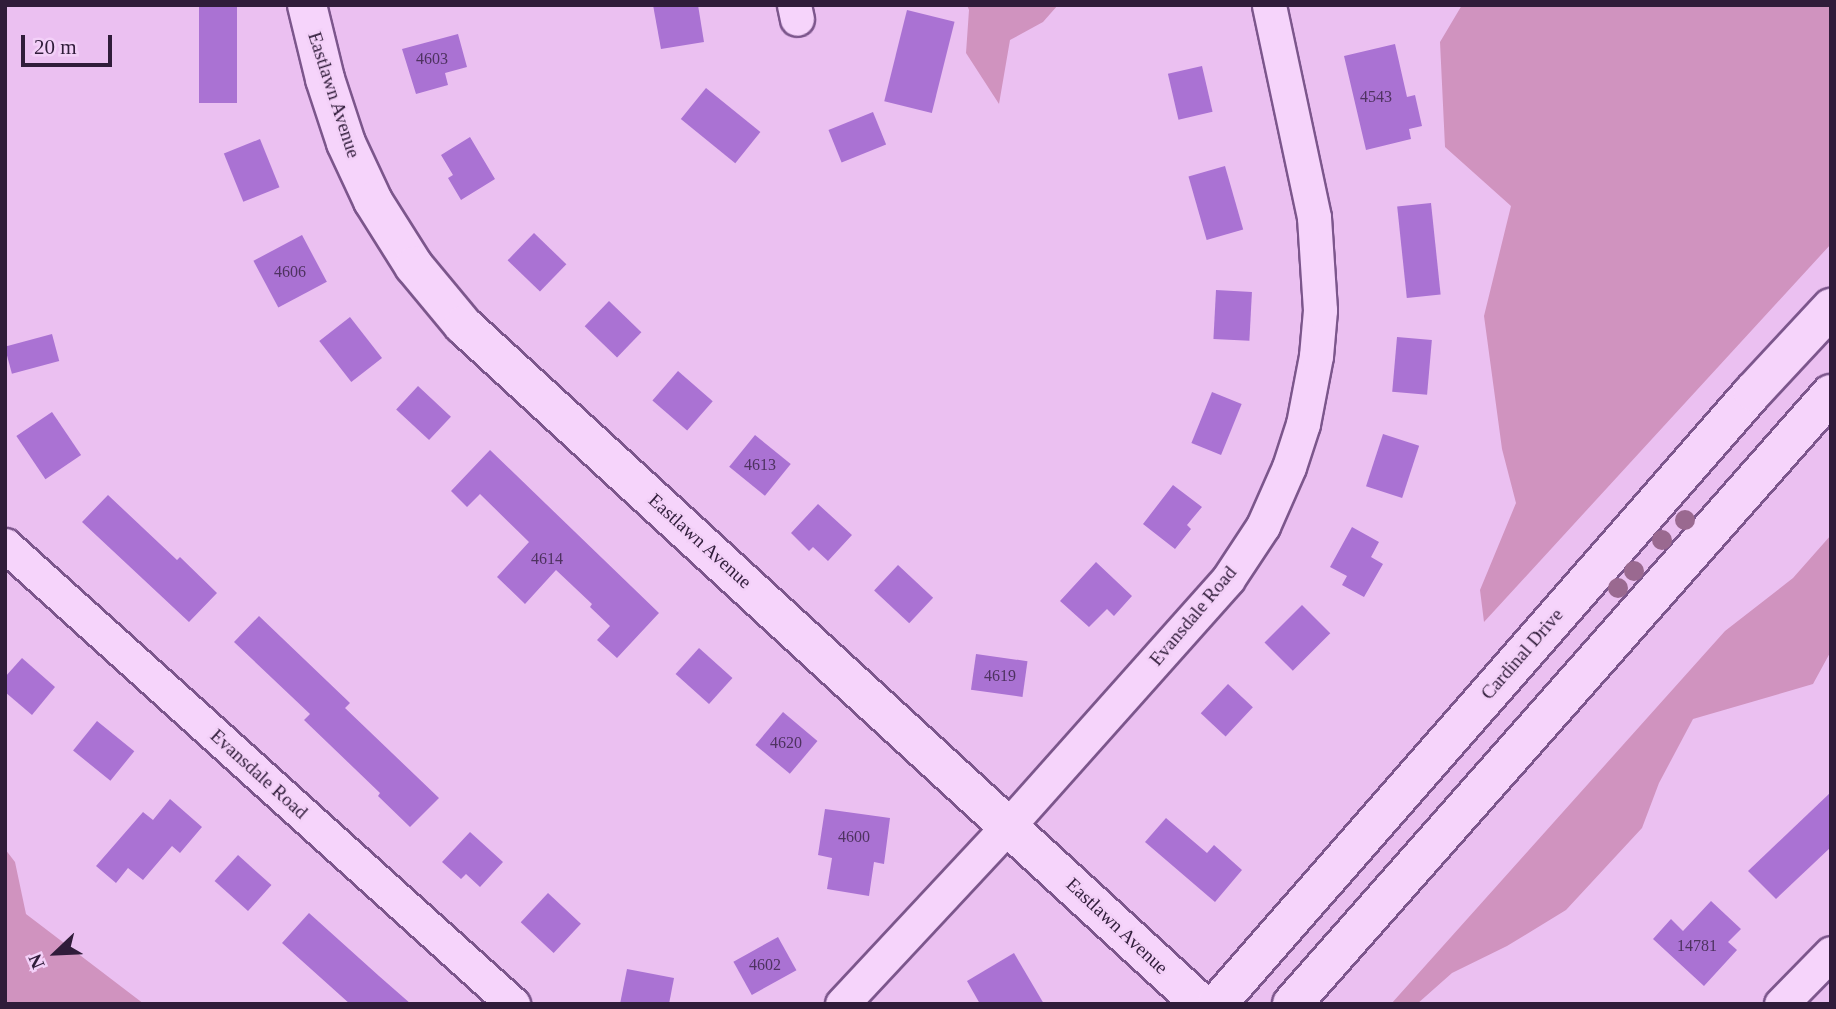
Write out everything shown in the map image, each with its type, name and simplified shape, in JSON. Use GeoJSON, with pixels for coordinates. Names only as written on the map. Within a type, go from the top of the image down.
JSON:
{"type":"FeatureCollection","features":[{"type":"Feature","properties":{"kind":"main road","name":"Eastlawn Avenue"},"geometry":{"type":"LineString","coordinates":[[307,5],[325,79],[346,143],[373,201],[414,266],[463,325],[1201,1004]]}},
{"type":"Feature","properties":{"kind":"main road","name":"Cardinal Drive"},"geometry":{"type":"LineString","coordinates":[[1217,1004],[1716,434],[1831,308]]}},
{"type":"Feature","properties":{"kind":"main road"},"geometry":{"type":"LineString","coordinates":[[1292,1004],[1831,394]]}},
{"type":"Feature","properties":{"kind":"street","name":"Evansdale Road"},"geometry":{"type":"LineString","coordinates":[[842,1004],[1009,825],[1228,579],[1263,526],[1289,467],[1303,424],[1317,356],[1320,310],[1317,240],[1269,5]]}},
{"type":"Feature","properties":{"kind":"street","name":"Evansdale Road"},"geometry":{"type":"LineString","coordinates":[[5,545],[513,1004]]}},
{"type":"Feature","properties":{"kind":"street"},"geometry":{"type":"LineString","coordinates":[[1781,1004],[1831,953]]}},
{"type":"Feature","properties":{"kind":"shaded area"},"geometry":{"type":"Polygon","coordinates":[[[967,5],[1058,5],[1043,22],[1010,40],[999,104],[966,53],[969,10],[967,5]]]}},
{"type":"Feature","properties":{"kind":"shaded area"},"geometry":{"type":"Polygon","coordinates":[[[1462,5],[1831,5],[1831,244],[1484,622],[1480,590],[1516,503],[1502,449],[1484,316],[1511,206],[1445,147],[1440,42],[1462,5]]]}},
{"type":"Feature","properties":{"kind":"shaded area"},"geometry":{"type":"Polygon","coordinates":[[[1831,535],[1831,651],[1813,684],[1693,719],[1659,783],[1642,828],[1566,910],[1507,946],[1452,973],[1417,1004],[1391,1004],[1725,631],[1793,578],[1831,535]]]}},
{"type":"Feature","properties":{"kind":"shaded area"},"geometry":{"type":"Polygon","coordinates":[[[5,849],[15,862],[26,914],[144,1004],[5,1004],[5,849]]]}},
{"type":"Feature","properties":{"kind":"building"},"geometry":{"type":"Polygon","coordinates":[[[199,5],[237,5],[237,103],[199,103],[199,5]]]}},
{"type":"Feature","properties":{"kind":"building"},"geometry":{"type":"Polygon","coordinates":[[[653,5],[698,5],[704,42],[661,49],[653,5]]]}},
{"type":"Feature","properties":{"kind":"building"},"geometry":{"type":"Polygon","coordinates":[[[907,10],[955,22],[932,113],[884,101],[907,10]]]}},
{"type":"Feature","properties":{"kind":"building"},"geometry":{"type":"Polygon","coordinates":[[[458,34],[467,67],[445,73],[448,85],[416,94],[402,49],[458,34]]]}},
{"type":"Feature","properties":{"kind":"building"},"geometry":{"type":"Polygon","coordinates":[[[1395,44],[1407,97],[1415,95],[1422,126],[1409,129],[1411,139],[1366,150],[1344,56],[1395,44]]]}},
{"type":"Feature","properties":{"kind":"building"},"geometry":{"type":"Polygon","coordinates":[[[1202,66],[1213,112],[1178,120],[1168,74],[1202,66]]]}},
{"type":"Feature","properties":{"kind":"building"},"geometry":{"type":"Polygon","coordinates":[[[706,88],[760,132],[735,163],[681,119],[706,88]]]}},
{"type":"Feature","properties":{"kind":"building"},"geometry":{"type":"Polygon","coordinates":[[[873,112],[886,144],[842,162],[828,130],[873,112]]]}},
{"type":"Feature","properties":{"kind":"building"},"geometry":{"type":"Polygon","coordinates":[[[470,137],[495,179],[461,200],[448,178],[453,175],[441,155],[470,137]]]}},
{"type":"Feature","properties":{"kind":"building"},"geometry":{"type":"Polygon","coordinates":[[[260,139],[279,187],[243,202],[224,154],[260,139]]]}},
{"type":"Feature","properties":{"kind":"building"},"geometry":{"type":"Polygon","coordinates":[[[1225,166],[1243,229],[1207,240],[1188,176],[1225,166]]]}},
{"type":"Feature","properties":{"kind":"building"},"geometry":{"type":"Polygon","coordinates":[[[1431,203],[1441,294],[1407,298],[1397,207],[1431,203]]]}},
{"type":"Feature","properties":{"kind":"building"},"geometry":{"type":"Polygon","coordinates":[[[534,233],[566,264],[540,292],[508,260],[534,233]]]}},
{"type":"Feature","properties":{"kind":"building"},"geometry":{"type":"Polygon","coordinates":[[[302,235],[327,282],[278,308],[253,261],[302,235]]]}},
{"type":"Feature","properties":{"kind":"building"},"geometry":{"type":"Polygon","coordinates":[[[1216,290],[1252,292],[1249,341],[1213,339],[1216,290]]]}},
{"type":"Feature","properties":{"kind":"building"},"geometry":{"type":"Polygon","coordinates":[[[609,301],[641,332],[617,357],[585,326],[609,301]]]}},
{"type":"Feature","properties":{"kind":"building"},"geometry":{"type":"Polygon","coordinates":[[[350,317],[382,358],[351,382],[319,341],[350,317]]]}},
{"type":"Feature","properties":{"kind":"building"},"geometry":{"type":"Polygon","coordinates":[[[52,334],[59,361],[12,374],[5,347],[52,334]]]}},
{"type":"Feature","properties":{"kind":"building"},"geometry":{"type":"Polygon","coordinates":[[[1397,337],[1432,340],[1427,395],[1392,392],[1397,337]]]}},
{"type":"Feature","properties":{"kind":"building"},"geometry":{"type":"Polygon","coordinates":[[[678,371],[713,401],[687,431],[652,400],[678,371]]]}},
{"type":"Feature","properties":{"kind":"building"},"geometry":{"type":"Polygon","coordinates":[[[418,386],[451,417],[429,440],[396,409],[418,386]]]}},
{"type":"Feature","properties":{"kind":"building"},"geometry":{"type":"Polygon","coordinates":[[[1212,392],[1242,404],[1221,455],[1191,443],[1212,392]]]}},
{"type":"Feature","properties":{"kind":"building"},"geometry":{"type":"Polygon","coordinates":[[[52,412],[81,455],[45,479],[16,436],[52,412]]]}},
{"type":"Feature","properties":{"kind":"building"},"geometry":{"type":"Polygon","coordinates":[[[1383,434],[1419,446],[1402,498],[1366,486],[1383,434]]]}},
{"type":"Feature","properties":{"kind":"building"},"geometry":{"type":"Polygon","coordinates":[[[755,435],[791,464],[765,496],[729,467],[755,435]]]}},
{"type":"Feature","properties":{"kind":"building"},"geometry":{"type":"Polygon","coordinates":[[[490,450],[659,613],[617,658],[597,640],[610,626],[590,607],[592,604],[556,570],[525,604],[497,577],[529,542],[480,494],[467,507],[451,491],[490,450]]]}},
{"type":"Feature","properties":{"kind":"building"},"geometry":{"type":"Polygon","coordinates":[[[1173,485],[1202,507],[1187,525],[1191,529],[1175,549],[1143,524],[1173,485]]]}},
{"type":"Feature","properties":{"kind":"building"},"geometry":{"type":"Polygon","coordinates":[[[108,495],[177,560],[180,557],[217,593],[189,622],[82,522],[108,495]]]}},
{"type":"Feature","properties":{"kind":"building"},"geometry":{"type":"Polygon","coordinates":[[[818,504],[852,535],[828,561],[813,547],[809,551],[791,533],[818,504]]]}},
{"type":"Feature","properties":{"kind":"building"},"geometry":{"type":"Polygon","coordinates":[[[1352,527],[1379,542],[1371,557],[1383,564],[1364,597],[1342,585],[1347,576],[1330,567],[1352,527]]]}},
{"type":"Feature","properties":{"kind":"building"},"geometry":{"type":"Polygon","coordinates":[[[1096,562],[1132,596],[1114,616],[1107,609],[1089,627],[1060,601],[1096,562]]]}},
{"type":"Feature","properties":{"kind":"building"},"geometry":{"type":"Polygon","coordinates":[[[898,565],[933,598],[909,623],[874,591],[898,565]]]}},
{"type":"Feature","properties":{"kind":"building"},"geometry":{"type":"Polygon","coordinates":[[[1302,605],[1330,633],[1293,671],[1265,642],[1302,605]]]}},
{"type":"Feature","properties":{"kind":"building"},"geometry":{"type":"Polygon","coordinates":[[[259,616],[350,703],[345,708],[439,798],[410,827],[378,796],[380,793],[304,720],[310,714],[234,642],[259,616]]]}},
{"type":"Feature","properties":{"kind":"building"},"geometry":{"type":"Polygon","coordinates":[[[699,648],[732,678],[709,704],[676,674],[699,648]]]}},
{"type":"Feature","properties":{"kind":"building"},"geometry":{"type":"Polygon","coordinates":[[[976,654],[1027,661],[1022,697],[971,690],[976,654]]]}},
{"type":"Feature","properties":{"kind":"building"},"geometry":{"type":"Polygon","coordinates":[[[22,658],[55,687],[32,715],[5,692],[5,677],[22,658]]]}},
{"type":"Feature","properties":{"kind":"building"},"geometry":{"type":"Polygon","coordinates":[[[1228,684],[1253,707],[1226,736],[1201,713],[1228,684]]]}},
{"type":"Feature","properties":{"kind":"building"},"geometry":{"type":"Polygon","coordinates":[[[783,712],[817,741],[790,774],[755,745],[783,712]]]}},
{"type":"Feature","properties":{"kind":"building"},"geometry":{"type":"Polygon","coordinates":[[[97,721],[134,751],[110,781],[73,751],[97,721]]]}},
{"type":"Feature","properties":{"kind":"building"},"geometry":{"type":"Polygon","coordinates":[[[1831,792],[1831,847],[1776,899],[1748,871],[1831,792]]]}},
{"type":"Feature","properties":{"kind":"building"},"geometry":{"type":"Polygon","coordinates":[[[170,799],[202,827],[180,853],[172,846],[143,880],[128,868],[116,883],[96,866],[143,812],[153,820],[170,799]]]}},
{"type":"Feature","properties":{"kind":"building"},"geometry":{"type":"Polygon","coordinates":[[[825,809],[890,818],[884,864],[874,862],[869,896],[827,889],[832,858],[818,855],[825,809]]]}},
{"type":"Feature","properties":{"kind":"building"},"geometry":{"type":"Polygon","coordinates":[[[1166,818],[1207,853],[1214,845],[1242,870],[1215,902],[1145,842],[1166,818]]]}},
{"type":"Feature","properties":{"kind":"building"},"geometry":{"type":"Polygon","coordinates":[[[470,832],[503,862],[480,887],[466,874],[461,879],[442,862],[470,832]]]}},
{"type":"Feature","properties":{"kind":"building"},"geometry":{"type":"Polygon","coordinates":[[[238,855],[271,885],[248,911],[215,881],[238,855]]]}},
{"type":"Feature","properties":{"kind":"building"},"geometry":{"type":"Polygon","coordinates":[[[548,893],[581,924],[554,953],[521,922],[548,893]]]}},
{"type":"Feature","properties":{"kind":"building"},"geometry":{"type":"Polygon","coordinates":[[[1711,901],[1741,929],[1728,942],[1737,950],[1704,986],[1653,939],[1671,919],[1683,931],[1711,901]]]}},
{"type":"Feature","properties":{"kind":"building"},"geometry":{"type":"Polygon","coordinates":[[[309,913],[411,1004],[350,1004],[282,943],[309,913]]]}},
{"type":"Feature","properties":{"kind":"building"},"geometry":{"type":"Polygon","coordinates":[[[778,937],[796,970],[752,995],[733,962],[778,937]]]}},
{"type":"Feature","properties":{"kind":"building"},"geometry":{"type":"Polygon","coordinates":[[[1014,953],[1044,1004],[980,1004],[967,981],[1014,953]]]}},
{"type":"Feature","properties":{"kind":"building"},"geometry":{"type":"Polygon","coordinates":[[[627,969],[674,978],[669,1004],[620,1004],[627,969]]]}}]}
